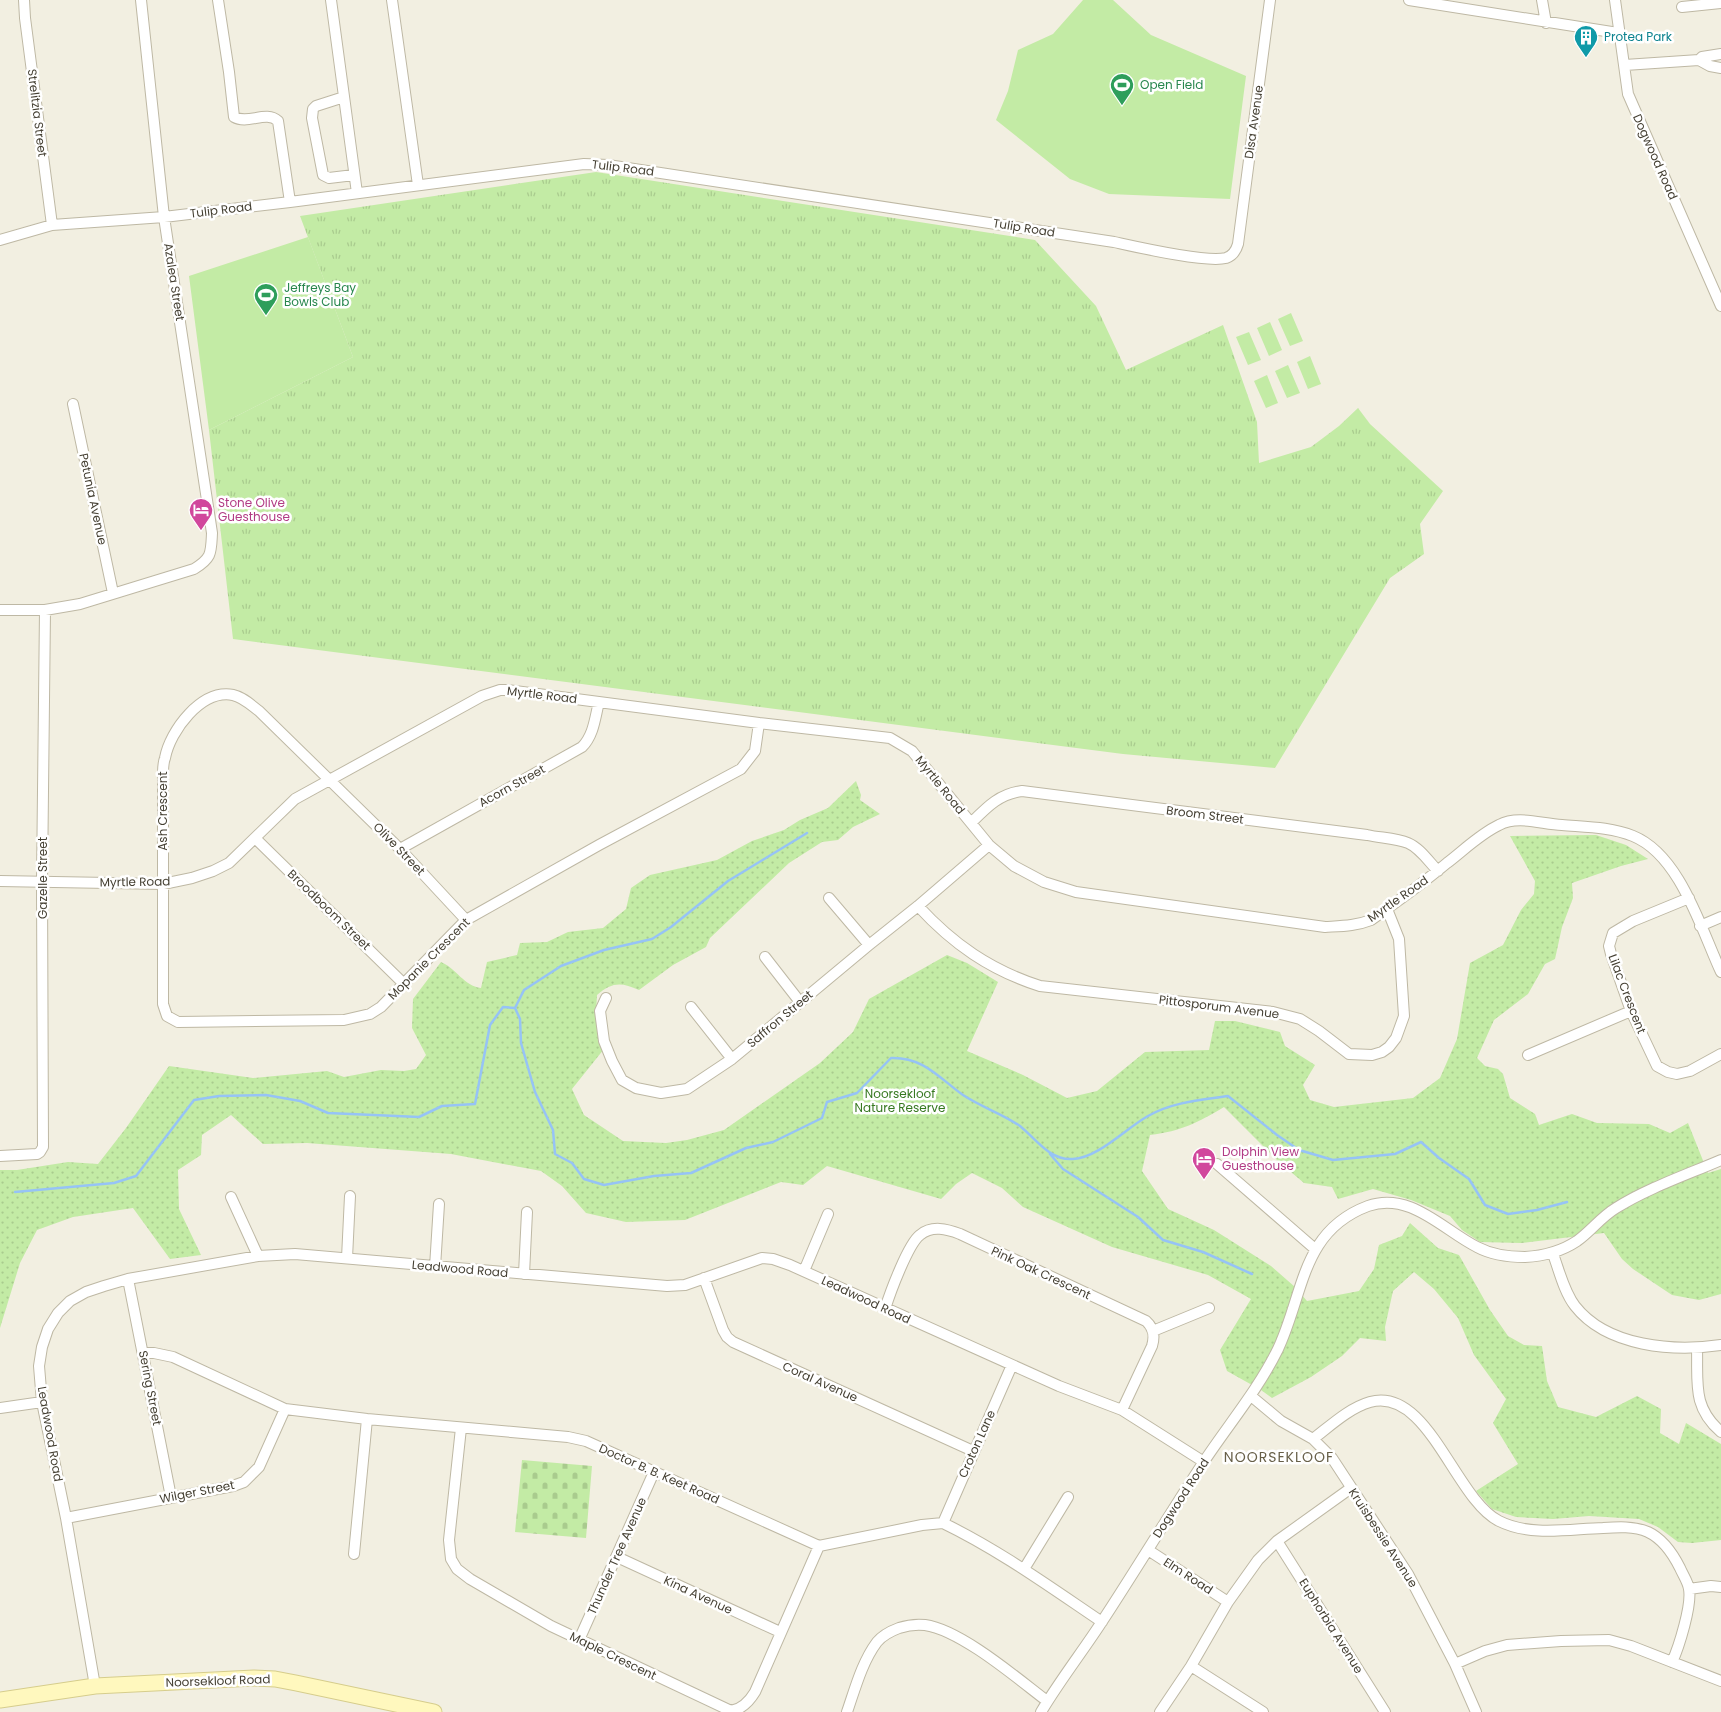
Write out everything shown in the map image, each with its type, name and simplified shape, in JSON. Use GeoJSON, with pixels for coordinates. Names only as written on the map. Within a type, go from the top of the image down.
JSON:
{"type":"FeatureCollection","features":[{"type":"Feature","properties":{"kind":"street","name":"Strelitzia Street"},"geometry":{"type":"LineString","coordinates":[[24,0],[24,18],[52,225]]}},
{"type":"Feature","properties":{"kind":"street","name":"Azalea Street"},"geometry":{"type":"LineString","coordinates":[[113,594],[194,569],[206,562],[211,553],[212,533],[164,217],[141,0]]}},
{"type":"Feature","properties":{"kind":"street"},"geometry":{"type":"LineString","coordinates":[[218,0],[234,117],[240,120],[268,116],[275,117],[278,121],[290,202]]}},
{"type":"Feature","properties":{"kind":"street"},"geometry":{"type":"LineString","coordinates":[[331,0],[357,193]]}},
{"type":"Feature","properties":{"kind":"street"},"geometry":{"type":"LineString","coordinates":[[392,0],[418,185]]}},
{"type":"Feature","properties":{"kind":"street","name":"Disa Avenue"},"geometry":{"type":"LineString","coordinates":[[1238,244],[1270,0]]}},
{"type":"Feature","properties":{"kind":"street"},"geometry":{"type":"LineString","coordinates":[[1409,0],[1618,33]]}},
{"type":"Feature","properties":{"kind":"street"},"geometry":{"type":"LineString","coordinates":[[1542,0],[1546,23]]}},
{"type":"Feature","properties":{"kind":"street","name":"Dogwood Road"},"geometry":{"type":"LineString","coordinates":[[1615,0],[1618,33],[1625,65],[1628,94],[1636,116],[1721,306]]}},
{"type":"Feature","properties":{"kind":"street"},"geometry":{"type":"LineString","coordinates":[[1682,7],[1721,3]]}},
{"type":"Feature","properties":{"kind":"street"},"geometry":{"type":"LineString","coordinates":[[1625,65],[1698,60],[1702,57],[1721,54]]}},
{"type":"Feature","properties":{"kind":"street"},"geometry":{"type":"LineString","coordinates":[[1698,60],[1710,66],[1721,68]]}},
{"type":"Feature","properties":{"kind":"street"},"geometry":{"type":"LineString","coordinates":[[344,97],[316,106],[313,109],[312,118],[323,175],[329,178],[354,175]]}},
{"type":"Feature","properties":{"kind":"street","name":"Tulip Road"},"geometry":{"type":"LineString","coordinates":[[0,240],[52,225],[164,217],[584,164],[608,165],[1114,242],[1196,257],[1227,257],[1236,250],[1238,244]]}},
{"type":"Feature","properties":{"kind":"street","name":"Petunia Avenue"},"geometry":{"type":"LineString","coordinates":[[73,404],[113,594]]}},
{"type":"Feature","properties":{"kind":"street"},"geometry":{"type":"LineString","coordinates":[[0,610],[45,610],[80,604],[113,594]]}},
{"type":"Feature","properties":{"kind":"street","name":"Gazelle Street"},"geometry":{"type":"LineString","coordinates":[[0,1156],[36,1154],[43,1147],[42,881],[45,610]]}},
{"type":"Feature","properties":{"kind":"street","name":"Myrtle Road"},"geometry":{"type":"LineString","coordinates":[[0,881],[163,884],[213,871],[229,863],[295,799],[452,712],[491,692],[507,690],[890,738],[912,751],[988,845],[1014,866],[1044,882],[1076,892],[1325,927],[1361,924],[1372,920],[1499,824],[1509,821],[1529,820],[1547,824],[1614,831],[1632,836],[1650,845],[1671,868],[1689,898],[1721,972]]}},
{"type":"Feature","properties":{"kind":"street","name":"Ash Crescent"},"geometry":{"type":"LineString","coordinates":[[163,884],[163,774],[165,757],[172,738],[182,721],[194,708],[208,699],[233,695],[247,702],[259,711],[329,780]]}},
{"type":"Feature","properties":{"kind":"street","name":"Acorn Street"},"geometry":{"type":"LineString","coordinates":[[400,849],[582,747],[592,733],[599,702]]}},
{"type":"Feature","properties":{"kind":"street","name":"Mopanie Crescent"},"geometry":{"type":"LineString","coordinates":[[163,884],[164,1004],[167,1016],[173,1020],[178,1022],[344,1020],[370,1014],[381,1007],[466,920],[599,845],[736,773],[747,763],[755,751],[759,723]]}},
{"type":"Feature","properties":{"kind":"street","name":"Olive Street"},"geometry":{"type":"LineString","coordinates":[[329,780],[400,849],[466,920]]}},
{"type":"Feature","properties":{"kind":"street","name":"Broom Street"},"geometry":{"type":"LineString","coordinates":[[971,823],[991,803],[1003,796],[1022,791],[1367,835],[1400,841],[1409,843],[1417,849],[1438,871]]}},
{"type":"Feature","properties":{"kind":"street","name":"Broodboom Street"},"geometry":{"type":"LineString","coordinates":[[255,838],[404,983]]}},
{"type":"Feature","properties":{"kind":"street","name":"Saffron Street"},"geometry":{"type":"LineString","coordinates":[[606,998],[600,1011],[604,1041],[622,1080],[636,1088],[661,1093],[687,1089],[732,1059],[868,945],[918,906],[988,845]]}},
{"type":"Feature","properties":{"kind":"street"},"geometry":{"type":"LineString","coordinates":[[829,898],[868,945]]}},
{"type":"Feature","properties":{"kind":"street","name":"Lilac Crescent"},"geometry":{"type":"LineString","coordinates":[[1689,898],[1634,921],[1613,933],[1609,946],[1631,1011],[1657,1066],[1668,1072],[1678,1074],[1690,1072],[1721,1054]]}},
{"type":"Feature","properties":{"kind":"street","name":"Pittosporum Avenue"},"geometry":{"type":"LineString","coordinates":[[918,906],[936,926],[961,947],[1014,978],[1040,986],[1273,1012],[1300,1019],[1349,1054],[1372,1055],[1382,1052],[1389,1047],[1396,1038],[1404,1016],[1399,939],[1387,909]]}},
{"type":"Feature","properties":{"kind":"street"},"geometry":{"type":"LineString","coordinates":[[1700,926],[1721,917]]}},
{"type":"Feature","properties":{"kind":"street"},"geometry":{"type":"LineString","coordinates":[[765,957],[800,1002]]}},
{"type":"Feature","properties":{"kind":"street"},"geometry":{"type":"LineString","coordinates":[[691,1007],[732,1059]]}},
{"type":"Feature","properties":{"kind":"street"},"geometry":{"type":"LineString","coordinates":[[1528,1055],[1631,1011]]}},
{"type":"Feature","properties":{"kind":"street","name":"Dogwood Road"},"geometry":{"type":"LineString","coordinates":[[1041,1712],[1102,1622],[1204,1462],[1251,1396],[1278,1348],[1309,1262],[1319,1241],[1338,1222],[1372,1205],[1385,1203],[1406,1206],[1422,1211],[1478,1248],[1500,1256],[1526,1257],[1553,1254],[1578,1240],[1594,1224],[1615,1208],[1651,1189],[1721,1160]]}},
{"type":"Feature","properties":{"kind":"street"},"geometry":{"type":"LineString","coordinates":[[1217,1164],[1315,1249]]}},
{"type":"Feature","properties":{"kind":"street"},"geometry":{"type":"LineString","coordinates":[[347,1258],[350,1196]]}},
{"type":"Feature","properties":{"kind":"street"},"geometry":{"type":"LineString","coordinates":[[231,1197],[258,1256]]}},
{"type":"Feature","properties":{"kind":"street"},"geometry":{"type":"LineString","coordinates":[[435,1267],[439,1204]]}},
{"type":"Feature","properties":{"kind":"street"},"geometry":{"type":"LineString","coordinates":[[524,1274],[527,1212]]}},
{"type":"Feature","properties":{"kind":"street"},"geometry":{"type":"LineString","coordinates":[[804,1271],[828,1214]]}},
{"type":"Feature","properties":{"kind":"street","name":"Pink Oak Crescent"},"geometry":{"type":"LineString","coordinates":[[886,1308],[896,1279],[916,1239],[929,1231],[946,1229],[1146,1322],[1153,1331]]}},
{"type":"Feature","properties":{"kind":"street","name":"Leadwood Road"},"geometry":{"type":"LineString","coordinates":[[95,1686],[66,1518],[42,1402],[39,1366],[42,1347],[48,1329],[58,1313],[70,1301],[86,1292],[128,1279],[258,1256],[295,1254],[667,1286],[684,1284],[762,1258],[773,1259],[804,1271],[1059,1386],[1122,1410],[1204,1462]]}},
{"type":"Feature","properties":{"kind":"street"},"geometry":{"type":"LineString","coordinates":[[1553,1254],[1574,1305],[1596,1325],[1622,1338],[1652,1345],[1697,1348],[1721,1345]]}},
{"type":"Feature","properties":{"kind":"street","name":"Coral Avenue"},"geometry":{"type":"LineString","coordinates":[[704,1278],[723,1330],[733,1342],[973,1450]]}},
{"type":"Feature","properties":{"kind":"street","name":"Sering Street"},"geometry":{"type":"LineString","coordinates":[[128,1279],[172,1497]]}},
{"type":"Feature","properties":{"kind":"street"},"geometry":{"type":"LineString","coordinates":[[1122,1410],[1152,1346],[1153,1331],[1209,1308]]}},
{"type":"Feature","properties":{"kind":"street"},"geometry":{"type":"LineString","coordinates":[[1697,1348],[1700,1406],[1705,1415],[1721,1432]]}},
{"type":"Feature","properties":{"kind":"street","name":"Doctor B. B. Keet Road"},"geometry":{"type":"LineString","coordinates":[[143,1353],[173,1357],[285,1409],[367,1419],[568,1437],[586,1441],[819,1546]]}},
{"type":"Feature","properties":{"kind":"street","name":"Croton Lane"},"geometry":{"type":"LineString","coordinates":[[943,1523],[973,1450],[1012,1365]]}},
{"type":"Feature","properties":{"kind":"street","name":"Kruisbessie Avenue"},"geometry":{"type":"LineString","coordinates":[[1251,1396],[1281,1421],[1313,1439],[1332,1458],[1408,1574],[1455,1664],[1476,1712]]}},
{"type":"Feature","properties":{"kind":"street"},"geometry":{"type":"LineString","coordinates":[[1313,1439],[1364,1404],[1380,1401],[1392,1403],[1410,1412],[1428,1428],[1480,1507],[1499,1522],[1528,1530],[1613,1528],[1637,1529],[1650,1533],[1668,1549],[1689,1589],[1682,1634],[1672,1662]]}},
{"type":"Feature","properties":{"kind":"street"},"geometry":{"type":"LineString","coordinates":[[0,1408],[42,1402]]}},
{"type":"Feature","properties":{"kind":"street","name":"Wilger Street"},"geometry":{"type":"LineString","coordinates":[[66,1518],[233,1486],[244,1482],[259,1467],[285,1409]]}},
{"type":"Feature","properties":{"kind":"street"},"geometry":{"type":"LineString","coordinates":[[354,1554],[367,1419]]}},
{"type":"Feature","properties":{"kind":"street","name":"Maple Crescent"},"geometry":{"type":"LineString","coordinates":[[461,1428],[449,1540],[450,1554],[454,1564],[470,1579],[579,1640],[731,1711],[738,1710],[751,1699],[819,1546]]}},
{"type":"Feature","properties":{"kind":"street","name":"Thunder Tree Avenue"},"geometry":{"type":"LineString","coordinates":[[579,1640],[654,1472]]}},
{"type":"Feature","properties":{"kind":"street"},"geometry":{"type":"LineString","coordinates":[[1160,1712],[1191,1666],[1228,1602],[1258,1560],[1277,1541],[1351,1488]]}},
{"type":"Feature","properties":{"kind":"street"},"geometry":{"type":"LineString","coordinates":[[1024,1569],[1068,1497]]}},
{"type":"Feature","properties":{"kind":"street"},"geometry":{"type":"LineString","coordinates":[[819,1546],[922,1525],[943,1523],[968,1535],[1024,1569],[1102,1622]]}},
{"type":"Feature","properties":{"kind":"street","name":"Euphorbia Avenue"},"geometry":{"type":"LineString","coordinates":[[1277,1541],[1385,1712]]}},
{"type":"Feature","properties":{"kind":"street","name":"Elm Road"},"geometry":{"type":"LineString","coordinates":[[1148,1550],[1228,1602]]}},
{"type":"Feature","properties":{"kind":"street","name":"Kina Avenue"},"geometry":{"type":"LineString","coordinates":[[617,1558],[780,1632]]}},
{"type":"Feature","properties":{"kind":"street"},"geometry":{"type":"LineString","coordinates":[[1689,1589],[1711,1586],[1721,1587]]}},
{"type":"Feature","properties":{"kind":"street"},"geometry":{"type":"LineString","coordinates":[[846,1712],[866,1663],[878,1641],[892,1631],[908,1625],[926,1625],[967,1642],[1048,1701]]}},
{"type":"Feature","properties":{"kind":"street"},"geometry":{"type":"LineString","coordinates":[[1455,1664],[1485,1651],[1507,1645],[1609,1640],[1631,1646],[1721,1681]]}},
{"type":"Feature","properties":{"kind":"street"},"geometry":{"type":"LineString","coordinates":[[1191,1666],[1263,1712]]}},
{"type":"Feature","properties":{"kind":"street","name":"Noorsekloof Road"},"geometry":{"type":"LineString","coordinates":[[0,1700],[95,1686],[254,1678],[275,1679],[414,1710],[434,1712]]}},
{"type":"Feature","properties":{"kind":"green space","name":"Open Field"},"geometry":{"type":"Polygon","coordinates":[[[1083,0],[1113,0],[1151,35],[1246,76],[1230,199],[1109,194],[1070,179],[996,120],[1008,91],[1018,50],[1053,34],[1083,0]]]}},
{"type":"Feature","properties":{"kind":"green space"},"geometry":{"type":"Polygon","coordinates":[[[596,172],[1035,240],[1096,306],[1126,370],[1223,325],[1257,422],[1259,463],[1311,447],[1339,426],[1358,408],[1370,424],[1443,491],[1420,524],[1424,554],[1390,578],[1275,768],[1123,754],[233,639],[209,430],[353,357],[300,216],[596,172]]]}},
{"type":"Feature","properties":{"kind":"green space","name":"Jeffreys Bay Bowls Club"},"geometry":{"type":"Polygon","coordinates":[[[308,237],[353,357],[209,430],[189,276],[308,237]]]}},
{"type":"Feature","properties":{"kind":"green space"},"geometry":{"type":"Polygon","coordinates":[[[1291,313],[1303,341],[1290,346],[1278,319],[1291,313]]]}},
{"type":"Feature","properties":{"kind":"green space"},"geometry":{"type":"Polygon","coordinates":[[[1270,322],[1282,350],[1269,356],[1257,328],[1270,322]]]}},
{"type":"Feature","properties":{"kind":"green space"},"geometry":{"type":"Polygon","coordinates":[[[1249,332],[1261,360],[1248,365],[1236,337],[1249,332]]]}},
{"type":"Feature","properties":{"kind":"green space"},"geometry":{"type":"Polygon","coordinates":[[[1310,356],[1321,384],[1308,389],[1297,362],[1310,356]]]}},
{"type":"Feature","properties":{"kind":"green space"},"geometry":{"type":"Polygon","coordinates":[[[1288,365],[1300,393],[1287,398],[1275,371],[1288,365]]]}},
{"type":"Feature","properties":{"kind":"green space"},"geometry":{"type":"Polygon","coordinates":[[[1267,375],[1278,403],[1266,408],[1254,381],[1267,375]]]}},
{"type":"Feature","properties":{"kind":"green space","name":"Noorsekloof Nature Reserve"},"geometry":{"type":"Polygon","coordinates":[[[856,781],[861,795],[860,800],[880,814],[853,827],[838,840],[822,842],[789,863],[710,938],[706,947],[673,965],[639,990],[617,985],[607,988],[597,995],[596,1013],[604,1049],[572,1089],[584,1115],[623,1141],[666,1143],[687,1140],[724,1130],[820,1063],[853,1032],[869,999],[947,955],[967,963],[998,982],[967,1051],[1023,1075],[1067,1098],[1097,1091],[1145,1052],[1209,1050],[1215,1021],[1235,1021],[1280,1032],[1285,1046],[1315,1065],[1303,1085],[1310,1100],[1334,1107],[1413,1098],[1440,1078],[1457,1039],[1470,963],[1503,945],[1521,910],[1534,894],[1535,881],[1510,836],[1596,835],[1626,845],[1648,859],[1572,883],[1573,898],[1562,927],[1555,959],[1545,964],[1528,994],[1494,1020],[1477,1058],[1485,1066],[1498,1069],[1503,1074],[1510,1098],[1535,1114],[1539,1125],[1572,1114],[1597,1123],[1649,1124],[1670,1133],[1688,1123],[1708,1173],[1721,1169],[1721,1294],[1699,1300],[1672,1295],[1633,1269],[1622,1259],[1604,1233],[1521,1243],[1480,1242],[1462,1230],[1450,1216],[1411,1200],[1373,1189],[1338,1199],[1332,1187],[1304,1183],[1279,1162],[1224,1107],[1206,1118],[1189,1125],[1150,1135],[1142,1171],[1168,1209],[1214,1230],[1271,1266],[1295,1287],[1307,1301],[1359,1291],[1374,1269],[1379,1245],[1402,1236],[1410,1223],[1438,1248],[1459,1255],[1490,1310],[1508,1336],[1524,1345],[1542,1346],[1547,1381],[1558,1407],[1596,1417],[1637,1396],[1661,1409],[1660,1433],[1679,1444],[1686,1423],[1721,1444],[1721,1540],[1692,1543],[1678,1542],[1658,1527],[1639,1519],[1589,1516],[1553,1519],[1516,1517],[1492,1509],[1476,1491],[1518,1464],[1493,1423],[1506,1399],[1474,1355],[1458,1318],[1434,1289],[1414,1272],[1393,1291],[1385,1327],[1386,1341],[1360,1338],[1342,1356],[1311,1377],[1272,1398],[1227,1371],[1220,1350],[1251,1299],[1208,1275],[1112,1247],[1023,1207],[1002,1188],[972,1173],[956,1184],[941,1199],[827,1166],[803,1185],[781,1182],[685,1220],[626,1222],[586,1213],[562,1186],[541,1171],[451,1154],[307,1143],[263,1144],[231,1115],[202,1135],[201,1155],[178,1170],[179,1209],[201,1255],[170,1259],[133,1208],[73,1217],[37,1230],[20,1263],[0,1328],[0,1170],[17,1170],[68,1162],[98,1164],[126,1128],[169,1066],[253,1078],[327,1071],[344,1077],[381,1070],[404,1071],[416,1069],[426,1055],[412,1028],[413,999],[441,962],[465,981],[481,988],[487,962],[517,955],[520,943],[547,942],[568,932],[603,928],[626,909],[631,888],[650,875],[717,860],[752,841],[784,830],[800,820],[828,808],[856,781]]]}},
{"type":"Feature","properties":{"kind":"green space"},"geometry":{"type":"Polygon","coordinates":[[[522,1460],[592,1466],[586,1538],[515,1532],[522,1460]]]}},
{"type":"Feature","properties":{"kind":"waterway"},"geometry":{"type":"LineString","coordinates":[[515,1008],[524,990],[561,966],[604,950],[652,939],[671,927],[728,881],[807,833]]}},
{"type":"Feature","properties":{"kind":"waterway"},"geometry":{"type":"LineString","coordinates":[[15,1192],[114,1183],[136,1176],[194,1100],[219,1096],[266,1095],[300,1101],[328,1113],[419,1117],[442,1106],[475,1104],[490,1025],[503,1007],[515,1008],[520,1019],[521,1043],[535,1092],[553,1130],[555,1154],[572,1163],[584,1179],[604,1185],[654,1176],[691,1173],[746,1148],[773,1142],[822,1118],[827,1102],[857,1093],[891,1058],[913,1061],[922,1065],[963,1095],[1020,1126],[1050,1153],[1065,1159],[1092,1154],[1157,1111],[1187,1102],[1228,1096],[1299,1150],[1333,1160],[1395,1154],[1421,1142],[1439,1158],[1469,1179],[1485,1205],[1508,1214],[1537,1210],[1567,1202]]}},
{"type":"Feature","properties":{"kind":"waterway"},"geometry":{"type":"LineString","coordinates":[[1050,1154],[1063,1169],[1138,1217],[1163,1240],[1203,1252],[1252,1274]]}},
{"type":"Feature","properties":{"kind":"place","name":"Protea Park"},"geometry":{"type":"Point","coordinates":[1586,58]}},
{"type":"Feature","properties":{"kind":"place","name":"Open Field"},"geometry":{"type":"Point","coordinates":[1122,106]}},
{"type":"Feature","properties":{"kind":"place","name":"Jeffreys Bay Bowls Club"},"geometry":{"type":"Point","coordinates":[266,316]}},
{"type":"Feature","properties":{"kind":"place","name":"Stone Olive Guesthouse"},"geometry":{"type":"Point","coordinates":[201,531]}},
{"type":"Feature","properties":{"kind":"place","name":"Dolphin View Guesthouse"},"geometry":{"type":"Point","coordinates":[1204,1180]}},
{"type":"Feature","properties":{"kind":"district","name":"NOORSEKLOOF"},"geometry":{"type":"Point","coordinates":[1279,1457]}}]}
